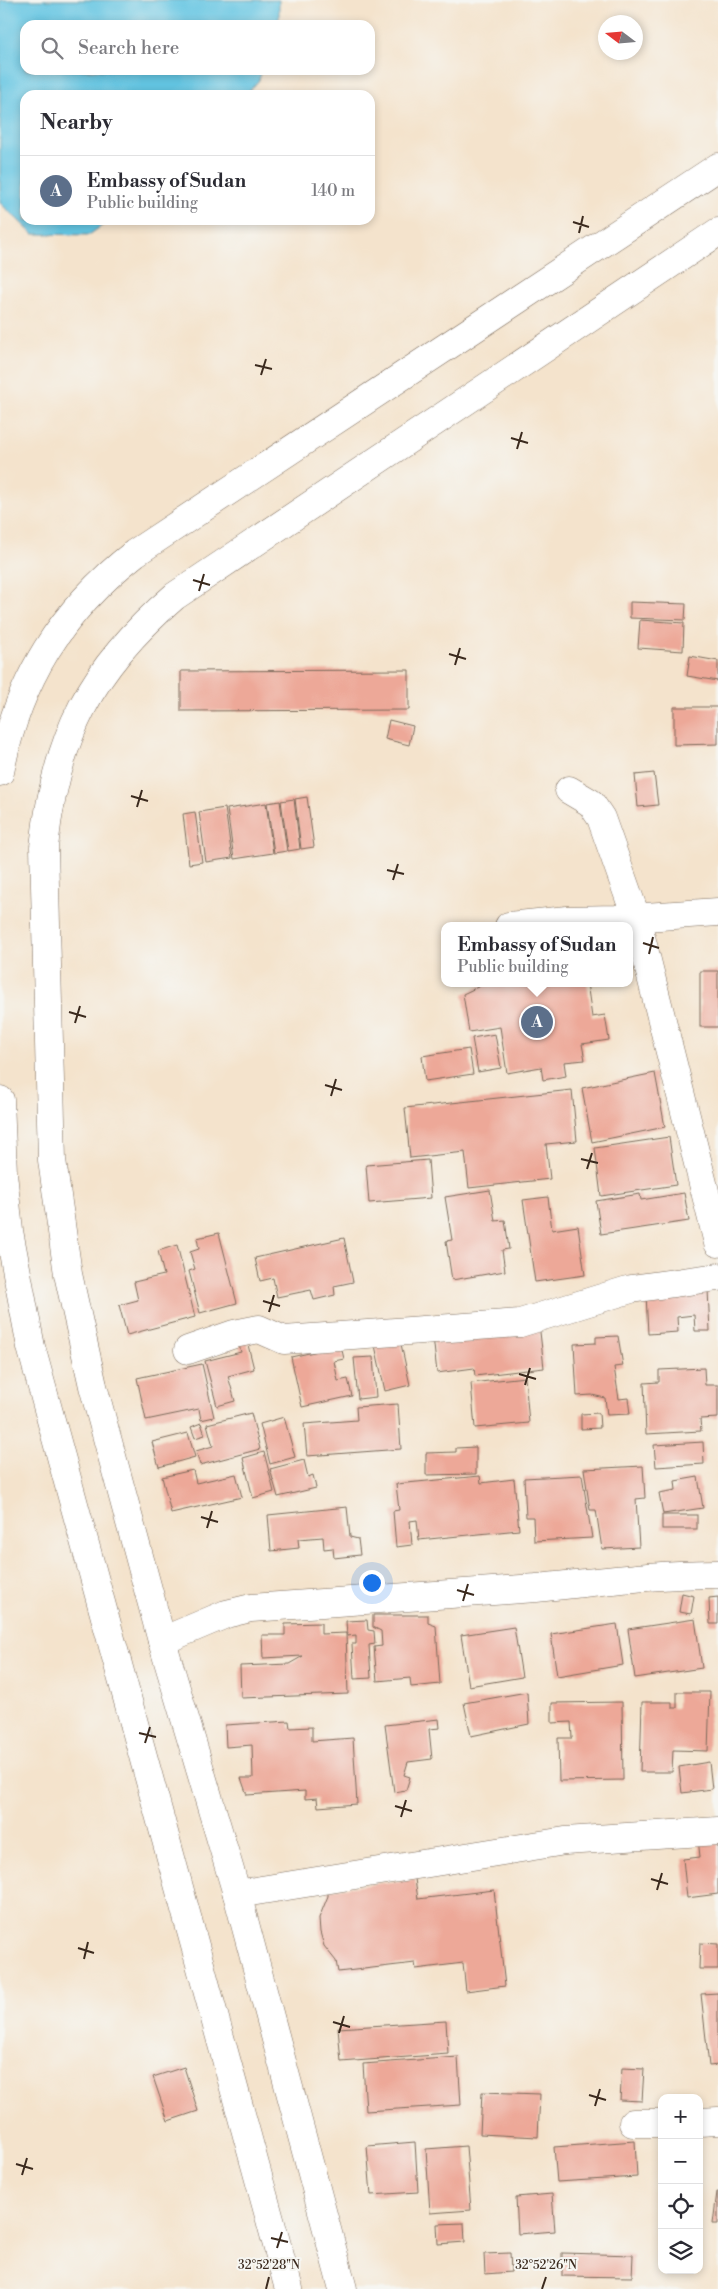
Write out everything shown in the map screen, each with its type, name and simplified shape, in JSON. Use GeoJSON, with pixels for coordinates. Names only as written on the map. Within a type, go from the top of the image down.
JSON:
{"type":"FeatureCollection","features":[{"type":"Feature","properties":{"kind":"street"},"geometry":{"type":"LineString","coordinates":[[0,772],[15,713],[28,681],[44,652],[74,611],[108,574],[151,542],[718,167]]}},
{"type":"Feature","properties":{"kind":"street"},"geometry":{"type":"LineString","coordinates":[[343,2289],[237,1894],[162,1641],[80,1330],[59,1217],[52,1160],[44,847],[49,806],[58,765],[72,726],[92,689],[115,655],[143,624],[175,596],[718,232]]}},
{"type":"Feature","properties":{"kind":"street"},"geometry":{"type":"LineString","coordinates":[[569,790],[591,802],[601,818],[636,918],[718,1243]]}},
{"type":"Feature","properties":{"kind":"street"},"geometry":{"type":"LineString","coordinates":[[547,922],[718,912]]}},
{"type":"Feature","properties":{"kind":"street"},"geometry":{"type":"LineString","coordinates":[[0,1100],[3,1173],[9,1231],[31,1347],[289,2289]]}},
{"type":"Feature","properties":{"kind":"street"},"geometry":{"type":"LineString","coordinates":[[188,1350],[234,1334],[259,1329],[284,1340],[520,1323],[631,1289],[718,1277]]}},
{"type":"Feature","properties":{"kind":"street"},"geometry":{"type":"LineString","coordinates":[[162,1641],[226,1614],[251,1608],[445,1595],[603,1582],[665,1574],[718,1574]]}},
{"type":"Feature","properties":{"kind":"street"},"geometry":{"type":"LineString","coordinates":[[237,1894],[565,1841],[718,1831]]}},
{"type":"Feature","properties":{"kind":"street"},"geometry":{"type":"LineString","coordinates":[[703,2122],[718,2121]]}},
{"type":"Feature","properties":{"kind":"street"},"geometry":{"type":"LineString","coordinates":[[633,2123],[658,2123]]}},
{"type":"Feature","properties":{"kind":"water"},"geometry":{"type":"Polygon","coordinates":[[[0,0],[279,0],[279,20],[20,20],[20,75],[260,75],[259,80],[250,90],[20,90],[20,222],[0,203],[0,0]]]}},
{"type":"Feature","properties":{"kind":"water"},"geometry":{"type":"Polygon","coordinates":[[[23,225],[103,225],[89,235],[33,234],[23,225]]]}},
{"type":"Feature","properties":{"kind":"building"},"geometry":{"type":"Polygon","coordinates":[[[630,602],[686,604],[685,620],[630,618],[630,602]]]}},
{"type":"Feature","properties":{"kind":"building"},"geometry":{"type":"Polygon","coordinates":[[[640,620],[684,623],[683,651],[638,648],[640,620]]]}},
{"type":"Feature","properties":{"kind":"building"},"geometry":{"type":"Polygon","coordinates":[[[690,656],[718,661],[718,681],[687,676],[690,656]]]}},
{"type":"Feature","properties":{"kind":"building"},"geometry":{"type":"Polygon","coordinates":[[[409,670],[409,710],[181,711],[181,671],[409,670]]]}},
{"type":"Feature","properties":{"kind":"building"},"geometry":{"type":"Polygon","coordinates":[[[674,707],[718,707],[718,744],[674,745],[674,707]]]}},
{"type":"Feature","properties":{"kind":"building"},"geometry":{"type":"Polygon","coordinates":[[[389,720],[413,726],[409,745],[385,739],[389,720]]]}},
{"type":"Feature","properties":{"kind":"building"},"geometry":{"type":"Polygon","coordinates":[[[654,773],[658,805],[638,807],[635,775],[654,773]]]}},
{"type":"Feature","properties":{"kind":"building"},"geometry":{"type":"Polygon","coordinates":[[[307,797],[314,847],[301,849],[295,799],[307,797]]]}},
{"type":"Feature","properties":{"kind":"building"},"geometry":{"type":"Polygon","coordinates":[[[294,799],[300,849],[288,851],[281,801],[294,799]]]}},
{"type":"Feature","properties":{"kind":"building"},"geometry":{"type":"Polygon","coordinates":[[[280,801],[287,851],[274,853],[267,803],[280,801]]]}},
{"type":"Feature","properties":{"kind":"building"},"geometry":{"type":"Polygon","coordinates":[[[266,803],[273,853],[234,859],[227,809],[266,803]]]}},
{"type":"Feature","properties":{"kind":"building"},"geometry":{"type":"Polygon","coordinates":[[[225,808],[232,858],[206,862],[199,812],[225,808]]]}},
{"type":"Feature","properties":{"kind":"building"},"geometry":{"type":"Polygon","coordinates":[[[195,812],[202,862],[189,864],[183,814],[195,812]]]}},
{"type":"Feature","properties":{"kind":"building"},"geometry":{"type":"Polygon","coordinates":[[[700,971],[718,971],[718,1027],[700,1027],[700,971]]]}},
{"type":"Feature","properties":{"kind":"building"},"geometry":{"type":"Polygon","coordinates":[[[478,987],[588,987],[592,1017],[605,1015],[609,1040],[582,1044],[585,1060],[564,1062],[566,1076],[543,1080],[541,1067],[507,1073],[500,1027],[469,1032],[463,994],[478,987]]]}},
{"type":"Feature","properties":{"kind":"building"},"geometry":{"type":"Polygon","coordinates":[[[495,1034],[501,1068],[478,1072],[472,1038],[495,1034]]]}},
{"type":"Feature","properties":{"kind":"building"},"geometry":{"type":"Polygon","coordinates":[[[469,1049],[473,1074],[425,1081],[422,1056],[469,1049]]]}},
{"type":"Feature","properties":{"kind":"building"},"geometry":{"type":"Polygon","coordinates":[[[655,1073],[665,1127],[592,1142],[582,1088],[655,1073]]]}},
{"type":"Feature","properties":{"kind":"building"},"geometry":{"type":"Polygon","coordinates":[[[572,1090],[577,1141],[546,1144],[550,1179],[469,1188],[465,1152],[410,1158],[405,1108],[572,1090]]]}},
{"type":"Feature","properties":{"kind":"building"},"geometry":{"type":"Polygon","coordinates":[[[669,1137],[676,1185],[601,1196],[595,1148],[669,1137]]]}},
{"type":"Feature","properties":{"kind":"building"},"geometry":{"type":"Polygon","coordinates":[[[428,1160],[431,1198],[369,1203],[366,1165],[428,1160]]]}},
{"type":"Feature","properties":{"kind":"building"},"geometry":{"type":"Polygon","coordinates":[[[490,1190],[495,1221],[505,1220],[509,1249],[502,1250],[505,1271],[452,1280],[446,1241],[452,1240],[445,1197],[490,1190]]]}},
{"type":"Feature","properties":{"kind":"building"},"geometry":{"type":"Polygon","coordinates":[[[684,1193],[689,1221],[601,1234],[596,1201],[640,1194],[641,1200],[684,1193]]]}},
{"type":"Feature","properties":{"kind":"building"},"geometry":{"type":"Polygon","coordinates":[[[548,1197],[552,1230],[578,1226],[585,1275],[535,1282],[523,1200],[548,1197]]]}},
{"type":"Feature","properties":{"kind":"building"},"geometry":{"type":"Polygon","coordinates":[[[219,1233],[237,1303],[200,1313],[189,1271],[195,1269],[190,1252],[199,1249],[197,1238],[219,1233]]]}},
{"type":"Feature","properties":{"kind":"building"},"geometry":{"type":"Polygon","coordinates":[[[344,1238],[353,1282],[334,1286],[335,1295],[314,1300],[311,1290],[277,1297],[273,1278],[260,1281],[255,1258],[344,1238]]]}},
{"type":"Feature","properties":{"kind":"building"},"geometry":{"type":"Polygon","coordinates":[[[177,1245],[195,1317],[127,1335],[119,1305],[138,1300],[134,1282],[164,1275],[158,1251],[177,1245]]]}},
{"type":"Feature","properties":{"kind":"building"},"geometry":{"type":"Polygon","coordinates":[[[708,1290],[710,1331],[695,1331],[694,1315],[677,1317],[678,1332],[648,1334],[646,1294],[708,1290]]]}},
{"type":"Feature","properties":{"kind":"building"},"geometry":{"type":"Polygon","coordinates":[[[539,1323],[544,1368],[475,1376],[474,1368],[437,1373],[433,1336],[539,1323]]]}},
{"type":"Feature","properties":{"kind":"building"},"geometry":{"type":"Polygon","coordinates":[[[399,1335],[410,1385],[385,1391],[374,1341],[399,1335]]]}},
{"type":"Feature","properties":{"kind":"building"},"geometry":{"type":"Polygon","coordinates":[[[618,1336],[623,1366],[614,1367],[619,1399],[628,1398],[630,1414],[607,1415],[605,1398],[592,1395],[577,1396],[574,1344],[596,1343],[596,1337],[618,1336]]]}},
{"type":"Feature","properties":{"kind":"building"},"geometry":{"type":"Polygon","coordinates":[[[246,1337],[254,1369],[228,1376],[235,1401],[217,1406],[205,1361],[241,1352],[237,1339],[246,1337]]]}},
{"type":"Feature","properties":{"kind":"building"},"geometry":{"type":"Polygon","coordinates":[[[341,1346],[344,1359],[334,1361],[338,1381],[348,1379],[352,1396],[302,1407],[291,1357],[341,1346]]]}},
{"type":"Feature","properties":{"kind":"building"},"geometry":{"type":"Polygon","coordinates":[[[373,1357],[376,1397],[358,1399],[354,1358],[373,1357]]]}},
{"type":"Feature","properties":{"kind":"building"},"geometry":{"type":"Polygon","coordinates":[[[202,1364],[214,1417],[201,1420],[199,1409],[146,1420],[137,1378],[202,1364]]]}},
{"type":"Feature","properties":{"kind":"building"},"geometry":{"type":"Polygon","coordinates":[[[704,1368],[705,1385],[718,1385],[718,1418],[700,1419],[701,1431],[646,1434],[644,1383],[659,1382],[659,1370],[704,1368]]]}},
{"type":"Feature","properties":{"kind":"building"},"geometry":{"type":"Polygon","coordinates":[[[525,1377],[529,1423],[475,1428],[471,1383],[525,1377]]]}},
{"type":"Feature","properties":{"kind":"building"},"geometry":{"type":"Polygon","coordinates":[[[398,1404],[401,1449],[307,1456],[304,1424],[357,1420],[356,1407],[398,1404]]]}},
{"type":"Feature","properties":{"kind":"building"},"geometry":{"type":"Polygon","coordinates":[[[251,1413],[260,1449],[200,1465],[196,1451],[213,1446],[207,1424],[251,1413]]]}},
{"type":"Feature","properties":{"kind":"building"},"geometry":{"type":"Polygon","coordinates":[[[599,1413],[600,1428],[581,1429],[581,1414],[599,1413]]]}},
{"type":"Feature","properties":{"kind":"building"},"geometry":{"type":"Polygon","coordinates":[[[284,1417],[295,1457],[270,1464],[260,1424],[284,1417]]]}},
{"type":"Feature","properties":{"kind":"building"},"geometry":{"type":"Polygon","coordinates":[[[201,1423],[205,1435],[195,1438],[191,1427],[201,1423]]]}},
{"type":"Feature","properties":{"kind":"building"},"geometry":{"type":"Polygon","coordinates":[[[188,1433],[195,1457],[159,1467],[152,1442],[188,1433]]]}},
{"type":"Feature","properties":{"kind":"building"},"geometry":{"type":"Polygon","coordinates":[[[703,1442],[704,1464],[656,1467],[654,1445],[703,1442]]]}},
{"type":"Feature","properties":{"kind":"building"},"geometry":{"type":"Polygon","coordinates":[[[476,1447],[476,1474],[426,1475],[426,1453],[456,1452],[456,1448],[476,1447]]]}},
{"type":"Feature","properties":{"kind":"building"},"geometry":{"type":"Polygon","coordinates":[[[264,1452],[274,1492],[253,1498],[243,1458],[264,1452]]]}},
{"type":"Feature","properties":{"kind":"building"},"geometry":{"type":"Polygon","coordinates":[[[304,1460],[308,1477],[313,1475],[316,1488],[278,1497],[270,1469],[304,1460]]]}},
{"type":"Feature","properties":{"kind":"building"},"geometry":{"type":"Polygon","coordinates":[[[643,1466],[645,1498],[636,1499],[639,1547],[602,1549],[596,1510],[590,1510],[584,1469],[643,1466]]]}},
{"type":"Feature","properties":{"kind":"building"},"geometry":{"type":"Polygon","coordinates":[[[193,1470],[196,1483],[236,1474],[242,1497],[171,1513],[162,1477],[193,1470]]]}},
{"type":"Feature","properties":{"kind":"building"},"geometry":{"type":"Polygon","coordinates":[[[582,1475],[592,1538],[534,1541],[533,1517],[526,1517],[524,1478],[582,1475]]]}},
{"type":"Feature","properties":{"kind":"building"},"geometry":{"type":"Polygon","coordinates":[[[480,1476],[481,1483],[514,1479],[519,1530],[419,1540],[417,1520],[410,1521],[412,1545],[396,1547],[393,1511],[399,1510],[396,1484],[480,1476]]]}},
{"type":"Feature","properties":{"kind":"building"},"geometry":{"type":"Polygon","coordinates":[[[698,1477],[703,1508],[663,1514],[659,1493],[676,1490],[675,1481],[698,1477]]]}},
{"type":"Feature","properties":{"kind":"building"},"geometry":{"type":"Polygon","coordinates":[[[347,1507],[350,1537],[358,1539],[360,1555],[334,1558],[333,1548],[324,1549],[323,1537],[298,1539],[299,1548],[271,1551],[268,1515],[347,1507]]]}},
{"type":"Feature","properties":{"kind":"building"},"geometry":{"type":"Polygon","coordinates":[[[662,1515],[697,1515],[697,1529],[662,1529],[662,1515]]]}},
{"type":"Feature","properties":{"kind":"building"},"geometry":{"type":"Polygon","coordinates":[[[682,1593],[694,1596],[691,1614],[679,1612],[682,1593]]]}},
{"type":"Feature","properties":{"kind":"building"},"geometry":{"type":"Polygon","coordinates":[[[718,1597],[718,1624],[710,1624],[709,1598],[718,1597]]]}},
{"type":"Feature","properties":{"kind":"building"},"geometry":{"type":"Polygon","coordinates":[[[373,1615],[428,1615],[428,1623],[436,1626],[440,1684],[411,1687],[410,1678],[377,1681],[374,1647],[382,1646],[381,1631],[373,1627],[373,1615]]]}},
{"type":"Feature","properties":{"kind":"building"},"geometry":{"type":"Polygon","coordinates":[[[695,1619],[702,1668],[635,1678],[628,1629],[695,1619]]]}},
{"type":"Feature","properties":{"kind":"building"},"geometry":{"type":"Polygon","coordinates":[[[367,1620],[368,1630],[374,1631],[375,1644],[369,1645],[371,1678],[354,1679],[352,1644],[356,1644],[356,1635],[347,1636],[346,1621],[367,1620]]]}},
{"type":"Feature","properties":{"kind":"building"},"geometry":{"type":"Polygon","coordinates":[[[321,1623],[321,1634],[346,1633],[348,1694],[241,1698],[240,1666],[289,1664],[303,1656],[263,1658],[262,1635],[285,1635],[285,1624],[321,1623]]]}},
{"type":"Feature","properties":{"kind":"building"},"geometry":{"type":"Polygon","coordinates":[[[617,1624],[623,1665],[557,1676],[551,1634],[617,1624]]]}},
{"type":"Feature","properties":{"kind":"building"},"geometry":{"type":"Polygon","coordinates":[[[514,1627],[522,1677],[469,1686],[461,1635],[514,1627]]]}},
{"type":"Feature","properties":{"kind":"building"},"geometry":{"type":"Polygon","coordinates":[[[527,1692],[529,1724],[471,1736],[464,1703],[527,1692]]]}},
{"type":"Feature","properties":{"kind":"building"},"geometry":{"type":"Polygon","coordinates":[[[677,1692],[710,1692],[708,1751],[673,1750],[672,1772],[640,1772],[642,1702],[672,1702],[672,1708],[677,1708],[677,1692]]]}},
{"type":"Feature","properties":{"kind":"building"},"geometry":{"type":"Polygon","coordinates":[[[622,1702],[623,1780],[559,1781],[558,1738],[572,1738],[571,1722],[552,1723],[552,1703],[622,1702]]]}},
{"type":"Feature","properties":{"kind":"building"},"geometry":{"type":"Polygon","coordinates":[[[439,1719],[440,1728],[429,1729],[432,1759],[408,1762],[404,1775],[410,1777],[406,1790],[394,1792],[385,1725],[439,1719]]]}},
{"type":"Feature","properties":{"kind":"building"},"geometry":{"type":"Polygon","coordinates":[[[289,1721],[290,1728],[312,1727],[312,1741],[353,1738],[357,1804],[318,1807],[317,1798],[305,1799],[305,1791],[247,1795],[241,1778],[253,1778],[252,1745],[226,1747],[225,1725],[289,1721]]]}},
{"type":"Feature","properties":{"kind":"building"},"geometry":{"type":"Polygon","coordinates":[[[709,1762],[712,1789],[682,1793],[679,1767],[709,1762]]]}},
{"type":"Feature","properties":{"kind":"building"},"geometry":{"type":"Polygon","coordinates":[[[698,1838],[718,1843],[718,1894],[687,1898],[683,1859],[700,1857],[698,1838]]]}},
{"type":"Feature","properties":{"kind":"building"},"geometry":{"type":"Polygon","coordinates":[[[415,1879],[418,1899],[494,1890],[505,1986],[466,1991],[463,1963],[416,1969],[415,1963],[338,1972],[336,1961],[324,1946],[320,1932],[319,1918],[328,1896],[328,1890],[415,1879]]]}},
{"type":"Feature","properties":{"kind":"building"},"geometry":{"type":"Polygon","coordinates":[[[700,1943],[718,1944],[718,1969],[699,1969],[700,1943]]]}},
{"type":"Feature","properties":{"kind":"building"},"geometry":{"type":"Polygon","coordinates":[[[718,1993],[718,2065],[709,2066],[701,1994],[718,1993]]]}},
{"type":"Feature","properties":{"kind":"building"},"geometry":{"type":"Polygon","coordinates":[[[446,2021],[448,2054],[341,2062],[338,2028],[446,2021]]]}},
{"type":"Feature","properties":{"kind":"building"},"geometry":{"type":"Polygon","coordinates":[[[458,2057],[461,2105],[366,2111],[363,2064],[458,2057]]]}},
{"type":"Feature","properties":{"kind":"building"},"geometry":{"type":"Polygon","coordinates":[[[184,2067],[198,2111],[168,2121],[153,2077],[184,2067]]]}},
{"type":"Feature","properties":{"kind":"building"},"geometry":{"type":"Polygon","coordinates":[[[622,2068],[644,2069],[642,2101],[620,2100],[622,2068]]]}},
{"type":"Feature","properties":{"kind":"building"},"geometry":{"type":"Polygon","coordinates":[[[482,2092],[540,2094],[538,2137],[480,2134],[482,2092]]]}},
{"type":"Feature","properties":{"kind":"building"},"geometry":{"type":"Polygon","coordinates":[[[635,2141],[637,2177],[557,2182],[554,2147],[635,2141]]]}},
{"type":"Feature","properties":{"kind":"building"},"geometry":{"type":"Polygon","coordinates":[[[415,2142],[418,2192],[371,2195],[367,2146],[415,2142]]]}},
{"type":"Feature","properties":{"kind":"building"},"geometry":{"type":"Polygon","coordinates":[[[466,2146],[471,2210],[430,2213],[426,2149],[466,2146]]]}},
{"type":"Feature","properties":{"kind":"building"},"geometry":{"type":"Polygon","coordinates":[[[717,2192],[718,2224],[713,2224],[717,2192]]]}},
{"type":"Feature","properties":{"kind":"building"},"geometry":{"type":"Polygon","coordinates":[[[552,2194],[555,2231],[518,2234],[516,2197],[552,2194]]]}},
{"type":"Feature","properties":{"kind":"building"},"geometry":{"type":"Polygon","coordinates":[[[464,2223],[465,2242],[438,2244],[437,2224],[464,2223]]]}},
{"type":"Feature","properties":{"kind":"building"},"geometry":{"type":"Polygon","coordinates":[[[510,2253],[511,2272],[485,2274],[484,2254],[510,2253]]]}},
{"type":"Feature","properties":{"kind":"building"},"geometry":{"type":"Polygon","coordinates":[[[562,2253],[633,2255],[632,2277],[562,2276],[562,2253]]]}},
{"type":"Feature","properties":{"kind":"place","name":"Embassy of Sudan"},"geometry":{"type":"Point","coordinates":[537,1022]}}]}
